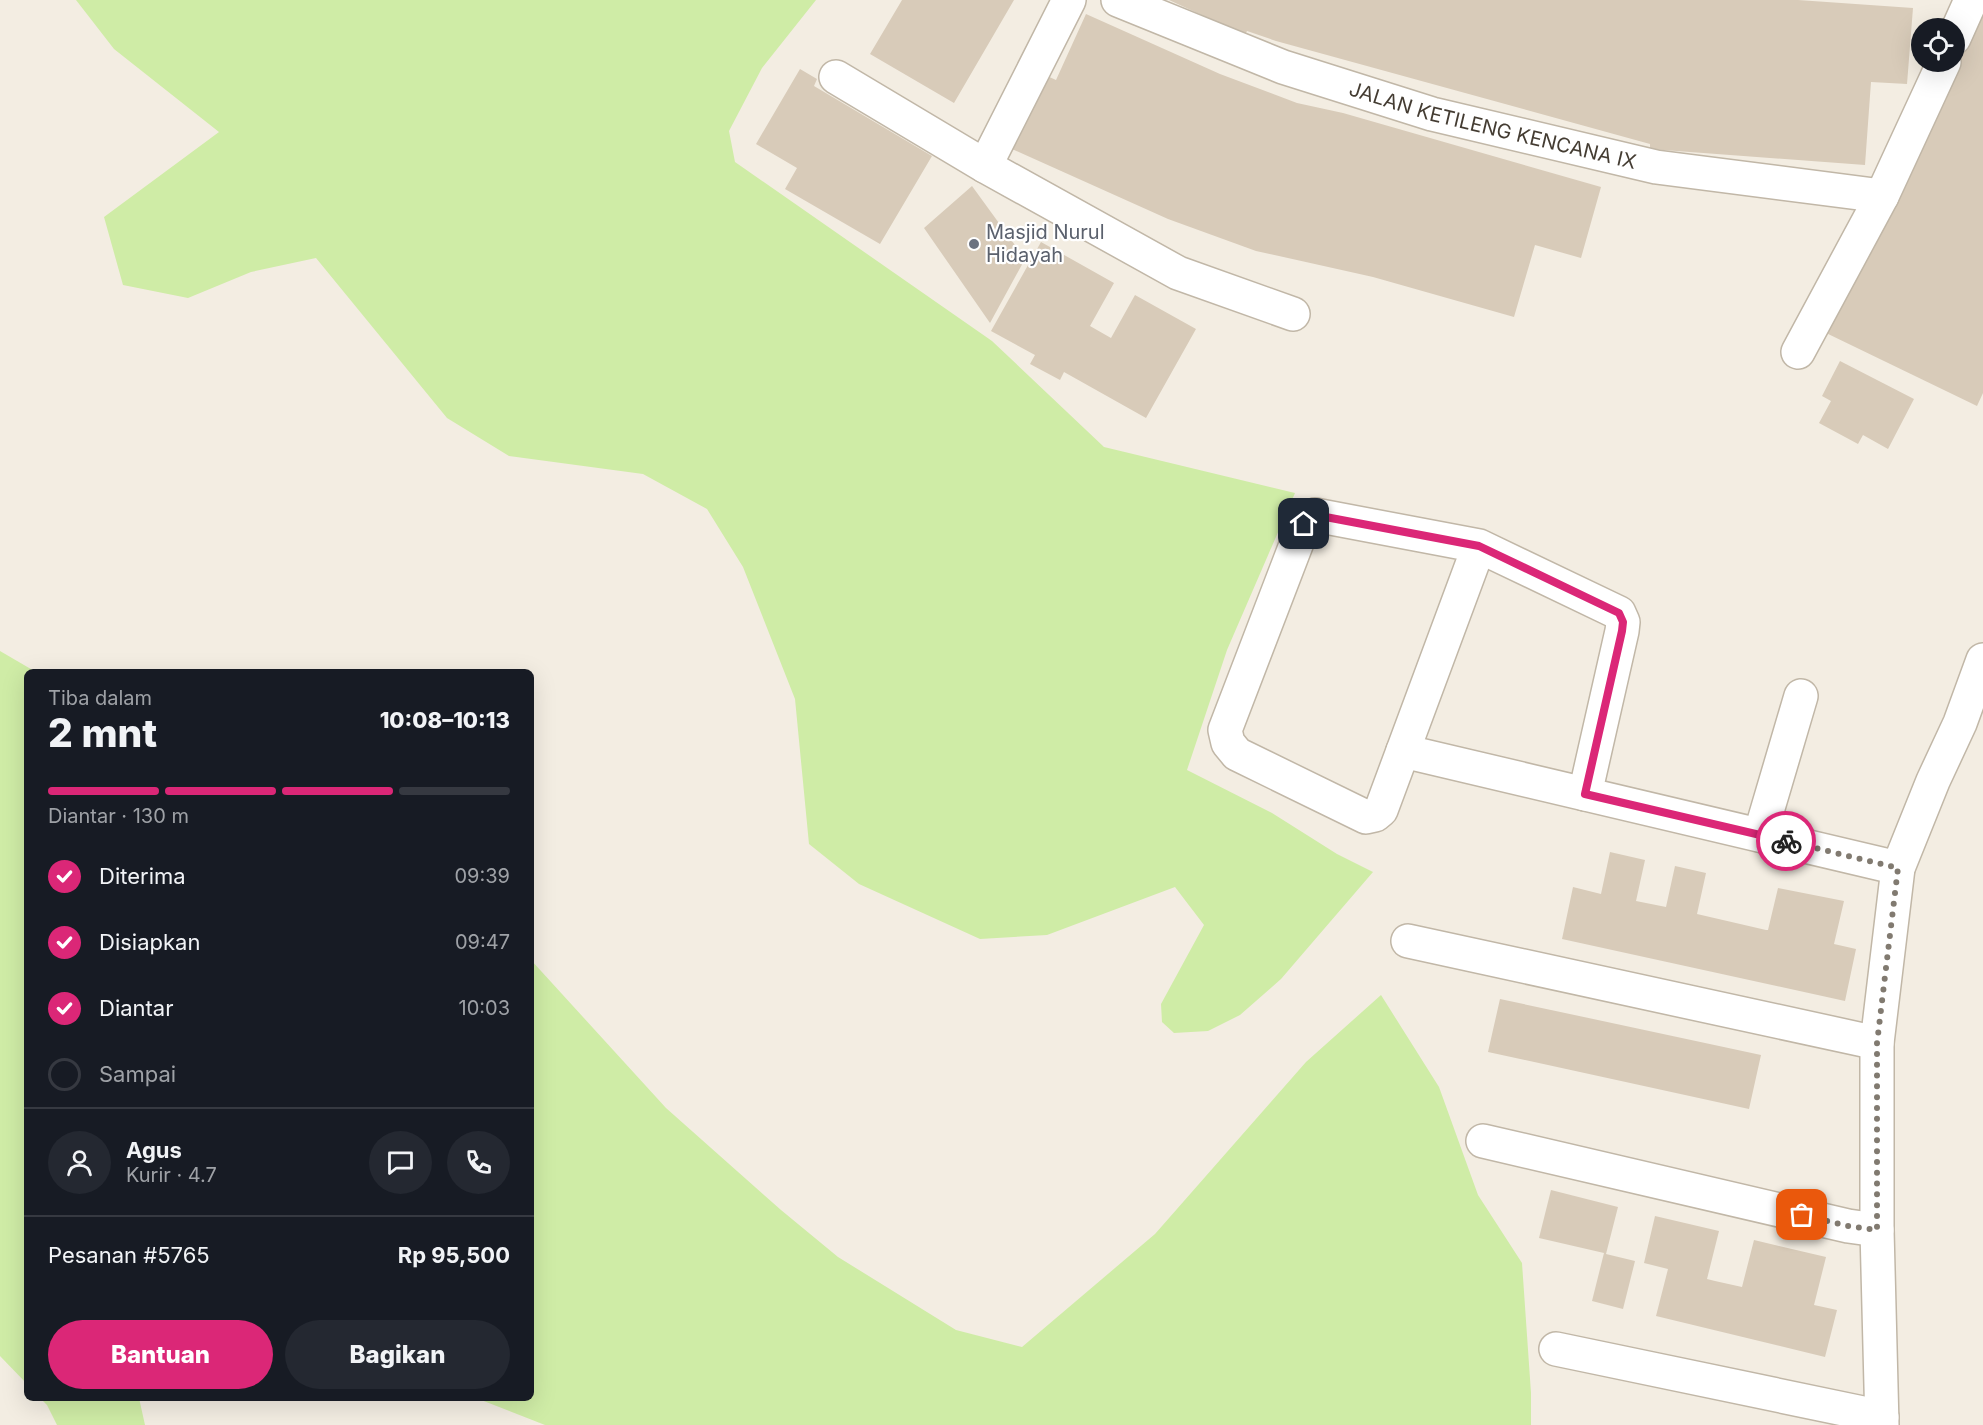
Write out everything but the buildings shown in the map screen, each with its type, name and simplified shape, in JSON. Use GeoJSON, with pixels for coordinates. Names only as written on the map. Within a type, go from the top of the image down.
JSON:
{"type":"FeatureCollection","features":[{"type":"Feature","properties":{"kind":"street"},"geometry":{"type":"LineString","coordinates":[[985,166],[1069,0]]}},
{"type":"Feature","properties":{"kind":"street","name":"JALAN KETILENG KENCANA IX"},"geometry":{"type":"LineString","coordinates":[[1118,0],[1283,68],[1432,114],[1656,167],[1882,196]]}},
{"type":"Feature","properties":{"kind":"street"},"geometry":{"type":"LineString","coordinates":[[1963,18],[1971,0]]}},
{"type":"Feature","properties":{"kind":"street"},"geometry":{"type":"LineString","coordinates":[[1797,352],[1882,196],[1939,72]]}},
{"type":"Feature","properties":{"kind":"street"},"geometry":{"type":"LineString","coordinates":[[836,77],[985,166],[1178,273],[1293,314]]}},
{"type":"Feature","properties":{"kind":"street"},"geometry":{"type":"LineString","coordinates":[[1479,546],[1381,810],[1366,817],[1237,754],[1228,743],[1225,730],[1304,524],[1308,518],[1315,515],[1479,546],[1619,613],[1623,622],[1622,631],[1585,794]]}},
{"type":"Feature","properties":{"kind":"street"},"geometry":{"type":"LineString","coordinates":[[1556,1349],[1882,1421],[1877,1230],[1877,1043],[1898,868],[1960,723],[1983,660]]}},
{"type":"Feature","properties":{"kind":"street"},"geometry":{"type":"LineString","coordinates":[[1760,835],[1801,696]]}},
{"type":"Feature","properties":{"kind":"street"},"geometry":{"type":"LineString","coordinates":[[1403,751],[1898,868]]}},
{"type":"Feature","properties":{"kind":"street"},"geometry":{"type":"LineString","coordinates":[[1408,941],[1877,1043]]}},
{"type":"Feature","properties":{"kind":"street"},"geometry":{"type":"LineString","coordinates":[[1483,1141],[1836,1223],[1877,1230]]}},
{"type":"Feature","properties":{"kind":"green space"},"geometry":{"type":"Polygon","coordinates":[[[76,0],[816,0],[762,68],[729,131],[735,162],[992,341],[1104,447],[1295,493],[1227,650],[1187,770],[1272,813],[1337,854],[1373,872],[1281,979],[1240,1015],[1208,1031],[1174,1033],[1162,1022],[1161,1004],[1204,925],[1175,887],[1047,935],[980,939],[859,884],[809,844],[795,699],[743,567],[707,509],[643,474],[509,456],[447,418],[316,258],[251,272],[188,298],[123,285],[104,217],[219,132],[114,49],[76,0]]]}},
{"type":"Feature","properties":{"kind":"green space"},"geometry":{"type":"Polygon","coordinates":[[[0,651],[31,669],[24,669],[24,1381],[0,1356],[0,651]]]}},
{"type":"Feature","properties":{"kind":"green space"},"geometry":{"type":"Polygon","coordinates":[[[534,963],[666,1108],[781,1210],[838,1257],[956,1330],[1022,1347],[1155,1234],[1306,1062],[1381,995],[1439,1087],[1478,1195],[1522,1263],[1531,1425],[545,1425],[484,1401],[534,1401],[534,963]]]}},
{"type":"Feature","properties":{"kind":"green space"},"geometry":{"type":"Polygon","coordinates":[[[43,1401],[140,1401],[145,1425],[57,1425],[43,1401]]]}},
{"type":"Feature","properties":{"kind":"way so far"},"geometry":{"type":"LineString","coordinates":[[1786,841],[1898,868],[1877,1043],[1877,1230],[1802,1215]]}},
{"type":"Feature","properties":{"kind":"place","name":"Masjid Nurul Hidayah"},"geometry":{"type":"Point","coordinates":[974,244]}},
{"type":"Feature","properties":{"kind":"route"},"geometry":{"type":"LineString","coordinates":[[1304,524],[1308,518],[1315,515],[1479,546],[1619,613],[1623,622],[1622,631],[1585,794],[1786,841]]}}]}
